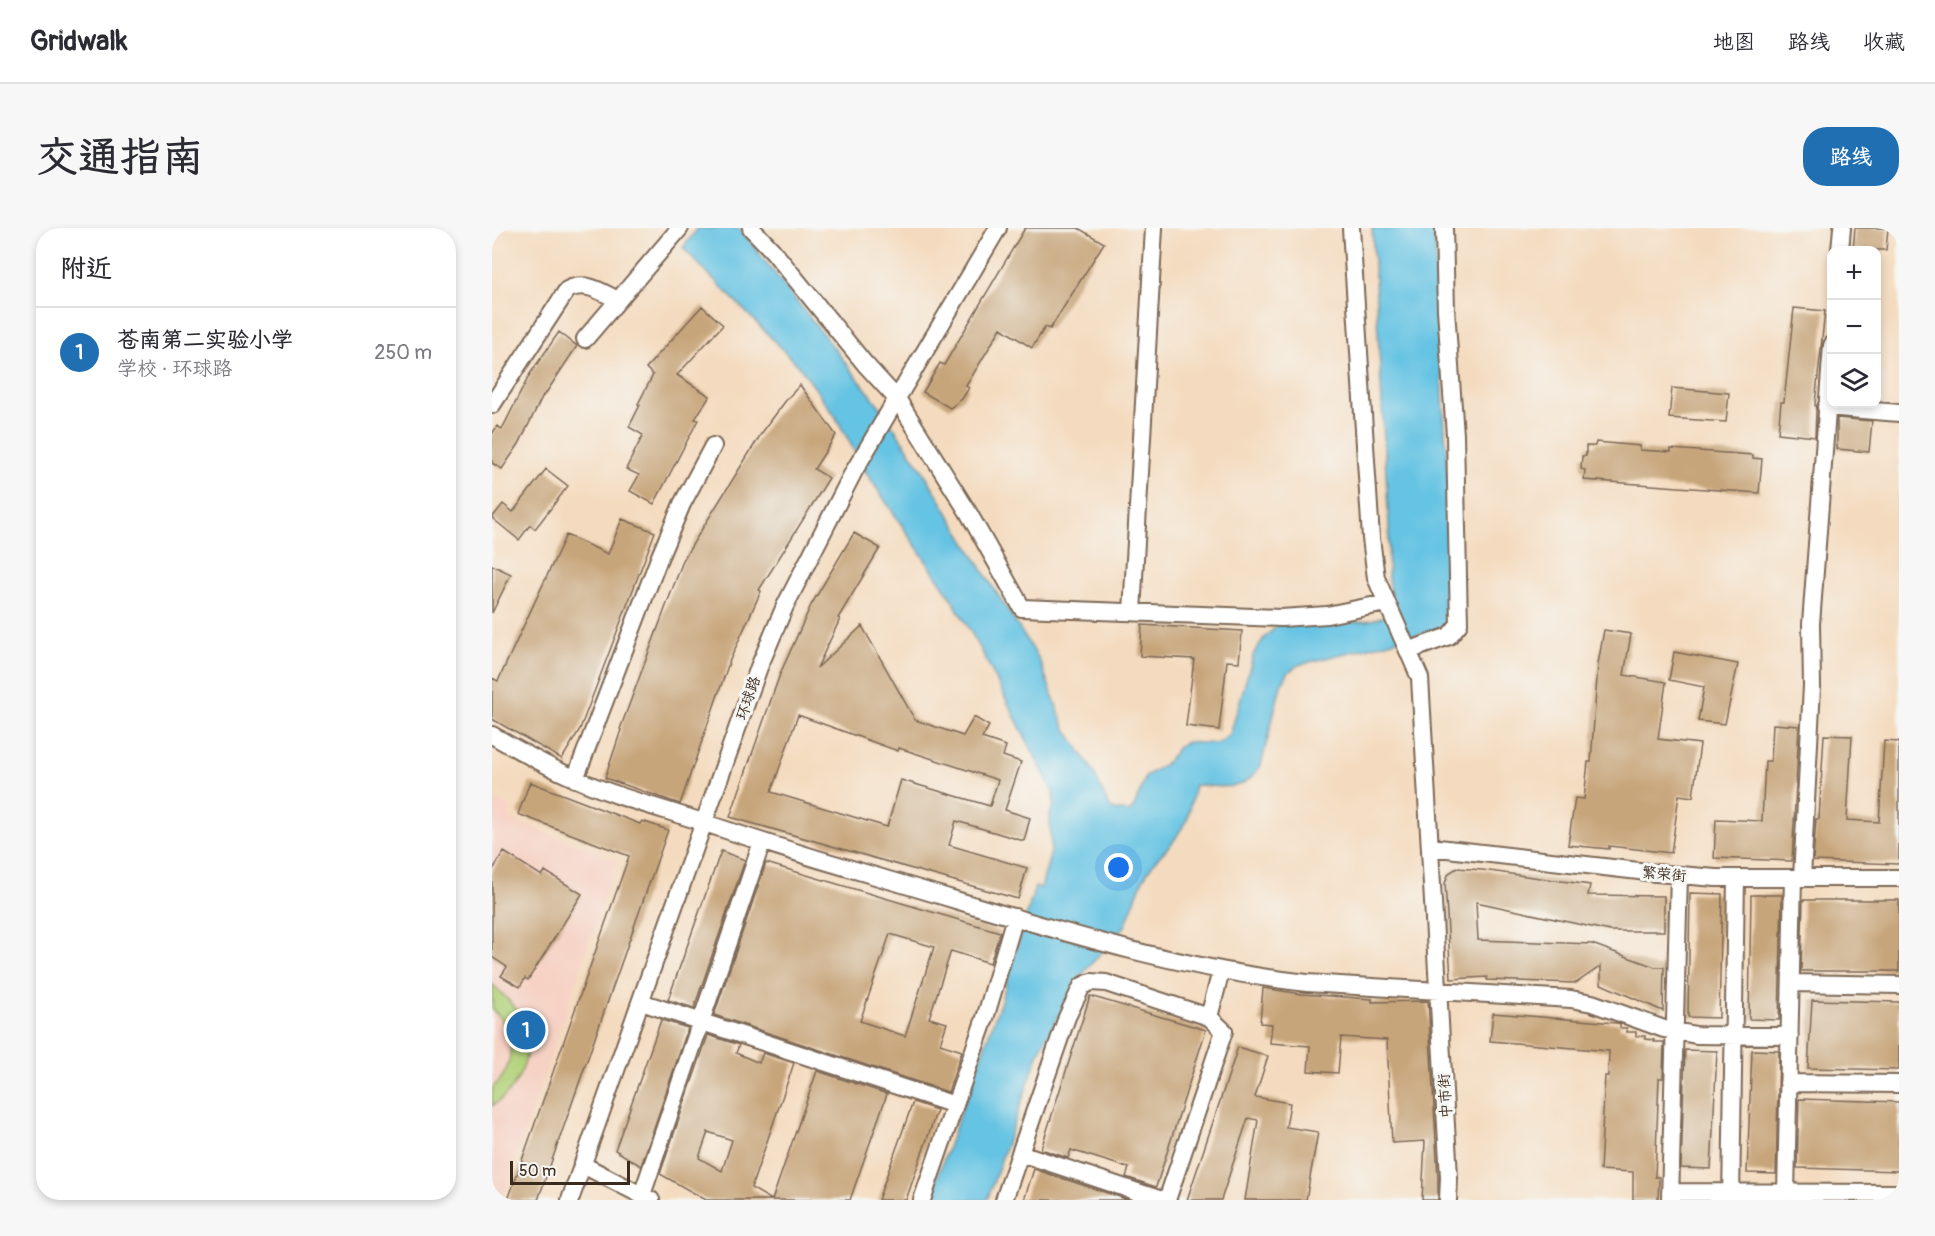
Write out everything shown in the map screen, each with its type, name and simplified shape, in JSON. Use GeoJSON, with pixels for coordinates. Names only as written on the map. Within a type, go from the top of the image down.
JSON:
{"type":"FeatureCollection","features":[{"type":"Feature","properties":{"kind":"street"},"geometry":{"type":"LineString","coordinates":[[585,339],[680,228]]}},
{"type":"Feature","properties":{"kind":"street"},"geometry":{"type":"LineString","coordinates":[[751,228],[772,250],[895,403],[968,512],[1022,608],[1281,618],[1327,615],[1387,606]]}},
{"type":"Feature","properties":{"kind":"street","name":"环球路"},"geometry":{"type":"LineString","coordinates":[[570,1200],[759,667],[785,606],[854,471],[998,228]]}},
{"type":"Feature","properties":{"kind":"street"},"geometry":{"type":"LineString","coordinates":[[1132,612],[1154,228]]}},
{"type":"Feature","properties":{"kind":"street","name":"中市街"},"geometry":{"type":"LineString","coordinates":[[1351,228],[1371,538],[1376,578],[1420,678],[1449,1177],[1448,1200]]}},
{"type":"Feature","properties":{"kind":"street"},"geometry":{"type":"LineString","coordinates":[[1407,648],[1449,636],[1459,624],[1455,435],[1446,310],[1444,228]]}},
{"type":"Feature","properties":{"kind":"street"},"geometry":{"type":"LineString","coordinates":[[1840,246],[1842,228]]}},
{"type":"Feature","properties":{"kind":"street"},"geometry":{"type":"LineString","coordinates":[[492,405],[567,290],[585,285],[618,300]]}},
{"type":"Feature","properties":{"kind":"street"},"geometry":{"type":"LineString","coordinates":[[1786,1193],[1791,983],[1812,686],[1811,624],[1831,354]]}},
{"type":"Feature","properties":{"kind":"street"},"geometry":{"type":"LineString","coordinates":[[1826,407],[1899,413]]}},
{"type":"Feature","properties":{"kind":"street"},"geometry":{"type":"LineString","coordinates":[[575,779],[660,556],[682,504],[713,446]]}},
{"type":"Feature","properties":{"kind":"street"},"geometry":{"type":"LineString","coordinates":[[492,735],[575,779],[762,842],[1017,918],[1124,948],[1221,971],[1307,983],[1581,1000],[1675,1031],[1696,1035],[1790,1036]]}},
{"type":"Feature","properties":{"kind":"street"},"geometry":{"type":"LineString","coordinates":[[583,1165],[647,1198],[701,1022],[762,842]]}},
{"type":"Feature","properties":{"kind":"street","name":"繁荣街"},"geometry":{"type":"LineString","coordinates":[[1430,846],[1679,875],[1736,878],[1899,878]]}},
{"type":"Feature","properties":{"kind":"street"},"geometry":{"type":"LineString","coordinates":[[1679,875],[1670,1196],[1899,1193]]}},
{"type":"Feature","properties":{"kind":"street"},"geometry":{"type":"LineString","coordinates":[[1731,1196],[1736,878]]}},
{"type":"Feature","properties":{"kind":"street"},"geometry":{"type":"LineString","coordinates":[[922,1200],[1017,918]]}},
{"type":"Feature","properties":{"kind":"street"},"geometry":{"type":"LineString","coordinates":[[1209,1017],[1221,971]]}},
{"type":"Feature","properties":{"kind":"street"},"geometry":{"type":"LineString","coordinates":[[1004,1200],[1067,1017],[1080,989],[1085,983],[1091,982],[1106,983],[1209,1017],[1224,1031],[1167,1200]]}},
{"type":"Feature","properties":{"kind":"street"},"geometry":{"type":"LineString","coordinates":[[1791,983],[1899,985]]}},
{"type":"Feature","properties":{"kind":"street"},"geometry":{"type":"LineString","coordinates":[[641,1002],[955,1105]]}},
{"type":"Feature","properties":{"kind":"street"},"geometry":{"type":"LineString","coordinates":[[1788,1083],[1899,1084]]}},
{"type":"Feature","properties":{"kind":"street"},"geometry":{"type":"LineString","coordinates":[[1020,1153],[1162,1200]]}},
{"type":"Feature","properties":{"kind":"shaded area"},"geometry":{"type":"Polygon","coordinates":[[[492,796],[511,807],[508,818],[617,860],[502,1200],[492,1200],[492,796]]]}},
{"type":"Feature","properties":{"kind":"green space"},"geometry":{"type":"Polygon","coordinates":[[[492,984],[518,1012],[524,1024],[527,1051],[524,1064],[512,1088],[492,1106],[492,1088],[504,1075],[510,1058],[510,1040],[504,1023],[492,1008],[492,984]]]}},
{"type":"Feature","properties":{"kind":"water"},"geometry":{"type":"Polygon","coordinates":[[[698,228],[739,228],[878,404],[923,471],[1039,659],[1064,726],[1093,771],[1109,806],[1114,810],[1129,812],[1134,807],[1146,776],[1166,763],[1179,746],[1187,742],[1217,744],[1230,735],[1254,653],[1264,638],[1278,625],[1292,622],[1365,621],[1393,612],[1388,578],[1389,526],[1372,228],[1434,228],[1453,614],[1446,624],[1433,631],[1298,665],[1288,673],[1281,685],[1261,765],[1254,774],[1248,780],[1232,786],[1195,785],[1187,820],[1173,842],[1155,861],[1143,879],[1125,926],[1077,980],[1039,1052],[987,1200],[929,1200],[1001,1001],[1035,887],[1041,888],[1051,852],[1050,814],[1054,805],[1053,792],[979,646],[950,596],[867,474],[834,414],[799,366],[683,248],[698,228]]]}},
{"type":"Feature","properties":{"kind":"building"},"geometry":{"type":"Polygon","coordinates":[[[1025,228],[1078,228],[1104,243],[1050,329],[1045,327],[1032,348],[1001,328],[966,386],[969,388],[962,399],[950,408],[923,392],[940,363],[944,365],[1025,228]]]}},
{"type":"Feature","properties":{"kind":"building"},"geometry":{"type":"Polygon","coordinates":[[[1855,228],[1888,228],[1886,250],[1881,250],[1881,246],[1853,246],[1855,228]]]}},
{"type":"Feature","properties":{"kind":"building"},"geometry":{"type":"Polygon","coordinates":[[[702,306],[723,325],[677,375],[710,396],[695,419],[698,420],[654,504],[630,491],[639,475],[626,469],[643,435],[629,427],[653,375],[646,368],[702,306]]]}},
{"type":"Feature","properties":{"kind":"building"},"geometry":{"type":"Polygon","coordinates":[[[1794,308],[1825,311],[1815,404],[1815,437],[1778,433],[1781,402],[1784,402],[1794,308]]]}},
{"type":"Feature","properties":{"kind":"building"},"geometry":{"type":"Polygon","coordinates":[[[559,332],[577,346],[543,395],[519,444],[502,469],[492,463],[492,434],[497,426],[502,429],[530,374],[559,332]]]}},
{"type":"Feature","properties":{"kind":"building"},"geometry":{"type":"Polygon","coordinates":[[[800,385],[836,435],[814,469],[829,478],[759,590],[761,591],[730,660],[680,804],[605,778],[620,729],[684,558],[761,434],[800,385]]]}},
{"type":"Feature","properties":{"kind":"building"},"geometry":{"type":"Polygon","coordinates":[[[1672,388],[1729,393],[1726,422],[1669,418],[1672,388]]]}},
{"type":"Feature","properties":{"kind":"building"},"geometry":{"type":"Polygon","coordinates":[[[1837,418],[1872,421],[1869,452],[1837,449],[1837,418]]]}},
{"type":"Feature","properties":{"kind":"building"},"geometry":{"type":"Polygon","coordinates":[[[1596,442],[1640,446],[1640,450],[1671,452],[1671,449],[1753,455],[1753,458],[1762,459],[1759,493],[1584,480],[1585,470],[1581,469],[1582,456],[1586,456],[1586,446],[1595,446],[1596,442]]]}},
{"type":"Feature","properties":{"kind":"building"},"geometry":{"type":"Polygon","coordinates":[[[546,469],[568,486],[535,529],[530,525],[519,540],[492,518],[503,504],[513,512],[546,469]]]}},
{"type":"Feature","properties":{"kind":"building"},"geometry":{"type":"Polygon","coordinates":[[[622,519],[655,532],[580,729],[562,759],[492,719],[492,678],[498,681],[566,535],[608,554],[622,519]]]}},
{"type":"Feature","properties":{"kind":"building"},"geometry":{"type":"Polygon","coordinates":[[[854,533],[880,548],[838,618],[840,619],[817,668],[862,626],[915,720],[963,736],[974,717],[989,726],[982,738],[1006,746],[1003,756],[1021,762],[1005,810],[1030,818],[1024,841],[956,821],[949,845],[1027,868],[1018,899],[730,817],[780,674],[811,605],[854,533]],[[798,715],[771,792],[887,827],[901,780],[990,806],[998,780],[899,748],[898,751],[798,715]]]}},
{"type":"Feature","properties":{"kind":"building"},"geometry":{"type":"Polygon","coordinates":[[[492,565],[511,574],[492,613],[492,565]]]}},
{"type":"Feature","properties":{"kind":"building"},"geometry":{"type":"Polygon","coordinates":[[[1142,625],[1242,631],[1239,662],[1227,661],[1219,730],[1186,726],[1194,659],[1140,656],[1142,625]]]}},
{"type":"Feature","properties":{"kind":"building"},"geometry":{"type":"Polygon","coordinates":[[[1604,630],[1631,634],[1624,675],[1666,682],[1658,739],[1700,744],[1693,797],[1679,795],[1671,853],[1609,846],[1609,849],[1568,845],[1575,798],[1584,799],[1588,762],[1591,762],[1598,664],[1604,630]]]}},
{"type":"Feature","properties":{"kind":"building"},"geometry":{"type":"Polygon","coordinates":[[[1674,652],[1738,664],[1725,724],[1698,721],[1704,687],[1669,680],[1674,652]]]}},
{"type":"Feature","properties":{"kind":"building"},"geometry":{"type":"Polygon","coordinates":[[[1773,724],[1799,726],[1792,861],[1714,858],[1716,819],[1762,821],[1765,761],[1771,761],[1773,724]]]}},
{"type":"Feature","properties":{"kind":"building"},"geometry":{"type":"Polygon","coordinates":[[[1824,735],[1852,736],[1847,820],[1879,822],[1884,741],[1899,742],[1899,864],[1813,861],[1816,819],[1819,819],[1824,735]]]}},
{"type":"Feature","properties":{"kind":"building"},"geometry":{"type":"Polygon","coordinates":[[[530,782],[640,824],[642,821],[668,830],[538,1200],[508,1200],[629,856],[518,814],[530,782]]]}},
{"type":"Feature","properties":{"kind":"building"},"geometry":{"type":"Polygon","coordinates":[[[721,851],[745,860],[694,1008],[668,1000],[721,851]]]}},
{"type":"Feature","properties":{"kind":"building"},"geometry":{"type":"Polygon","coordinates":[[[504,852],[542,876],[545,871],[582,894],[528,980],[525,978],[520,987],[501,976],[507,967],[492,957],[492,871],[504,852]]]}},
{"type":"Feature","properties":{"kind":"building"},"geometry":{"type":"Polygon","coordinates":[[[766,863],[1000,932],[990,963],[951,951],[929,1018],[947,1023],[940,1044],[962,1051],[948,1092],[714,1015],[766,863]],[[890,934],[860,1021],[905,1036],[934,947],[890,934]]]}},
{"type":"Feature","properties":{"kind":"building"},"geometry":{"type":"Polygon","coordinates":[[[1457,868],[1590,885],[1588,895],[1664,896],[1664,931],[1610,931],[1476,902],[1478,940],[1592,944],[1655,967],[1664,967],[1663,1011],[1601,984],[1601,966],[1576,983],[1487,980],[1487,977],[1451,979],[1445,883],[1449,873],[1457,868]]]}},
{"type":"Feature","properties":{"kind":"building"},"geometry":{"type":"Polygon","coordinates":[[[1690,893],[1722,894],[1719,1018],[1688,1017],[1690,893]]]}},
{"type":"Feature","properties":{"kind":"building"},"geometry":{"type":"Polygon","coordinates":[[[1751,895],[1782,895],[1779,1020],[1749,1019],[1751,895]]]}},
{"type":"Feature","properties":{"kind":"building"},"geometry":{"type":"Polygon","coordinates":[[[1803,900],[1899,900],[1899,971],[1801,971],[1803,900]]]}},
{"type":"Feature","properties":{"kind":"building"},"geometry":{"type":"Polygon","coordinates":[[[1263,988],[1301,994],[1372,999],[1372,1002],[1428,1001],[1438,1200],[1422,1200],[1425,1141],[1392,1143],[1387,1040],[1341,1037],[1338,1073],[1308,1071],[1310,1046],[1270,1043],[1272,1024],[1260,1023],[1263,988]]]}},
{"type":"Feature","properties":{"kind":"building"},"geometry":{"type":"Polygon","coordinates":[[[1090,996],[1206,1030],[1156,1187],[1126,1177],[1129,1168],[1071,1150],[1068,1158],[1041,1149],[1090,996]]]}},
{"type":"Feature","properties":{"kind":"building"},"geometry":{"type":"Polygon","coordinates":[[[1812,1000],[1899,1002],[1899,1070],[1808,1068],[1812,1000]]]}},
{"type":"Feature","properties":{"kind":"building"},"geometry":{"type":"Polygon","coordinates":[[[1493,1013],[1616,1023],[1620,1024],[1620,1028],[1627,1028],[1627,1032],[1636,1032],[1636,1036],[1645,1036],[1645,1039],[1654,1040],[1654,1042],[1664,1042],[1663,1078],[1659,1078],[1655,1177],[1659,1177],[1658,1200],[1633,1200],[1633,1172],[1600,1170],[1605,1076],[1608,1076],[1609,1051],[1490,1041],[1493,1013]]]}},
{"type":"Feature","properties":{"kind":"building"},"geometry":{"type":"Polygon","coordinates":[[[661,1020],[688,1028],[641,1166],[615,1150],[661,1020]]]}},
{"type":"Feature","properties":{"kind":"building"},"geometry":{"type":"Polygon","coordinates":[[[708,1035],[739,1045],[736,1053],[759,1063],[763,1053],[794,1063],[751,1188],[772,1200],[706,1200],[660,1174],[708,1035]],[[708,1132],[699,1158],[722,1171],[732,1140],[708,1132]]]}},
{"type":"Feature","properties":{"kind":"building"},"geometry":{"type":"Polygon","coordinates":[[[1238,1047],[1268,1056],[1255,1097],[1290,1103],[1286,1127],[1318,1132],[1306,1200],[1245,1200],[1258,1120],[1248,1118],[1221,1200],[1187,1200],[1238,1047]]]}},
{"type":"Feature","properties":{"kind":"building"},"geometry":{"type":"Polygon","coordinates":[[[1685,1050],[1717,1051],[1711,1169],[1681,1168],[1685,1050]]]}},
{"type":"Feature","properties":{"kind":"building"},"geometry":{"type":"Polygon","coordinates":[[[1752,1050],[1779,1051],[1776,1174],[1747,1173],[1752,1050]]]}},
{"type":"Feature","properties":{"kind":"building"},"geometry":{"type":"Polygon","coordinates":[[[817,1071],[887,1094],[850,1200],[772,1200],[817,1071]]]}},
{"type":"Feature","properties":{"kind":"building"},"geometry":{"type":"Polygon","coordinates":[[[1799,1099],[1899,1102],[1899,1171],[1797,1168],[1799,1099]]]}},
{"type":"Feature","properties":{"kind":"building"},"geometry":{"type":"Polygon","coordinates":[[[913,1102],[937,1110],[906,1200],[878,1200],[913,1102]]]}},
{"type":"Feature","properties":{"kind":"building"},"geometry":{"type":"Polygon","coordinates":[[[1034,1169],[1061,1178],[1129,1200],[1024,1200],[1034,1169]]]}},
{"type":"Feature","properties":{"kind":"place","name":"苍南第二实验小学"},"geometry":{"type":"Point","coordinates":[526,1030]}}]}
